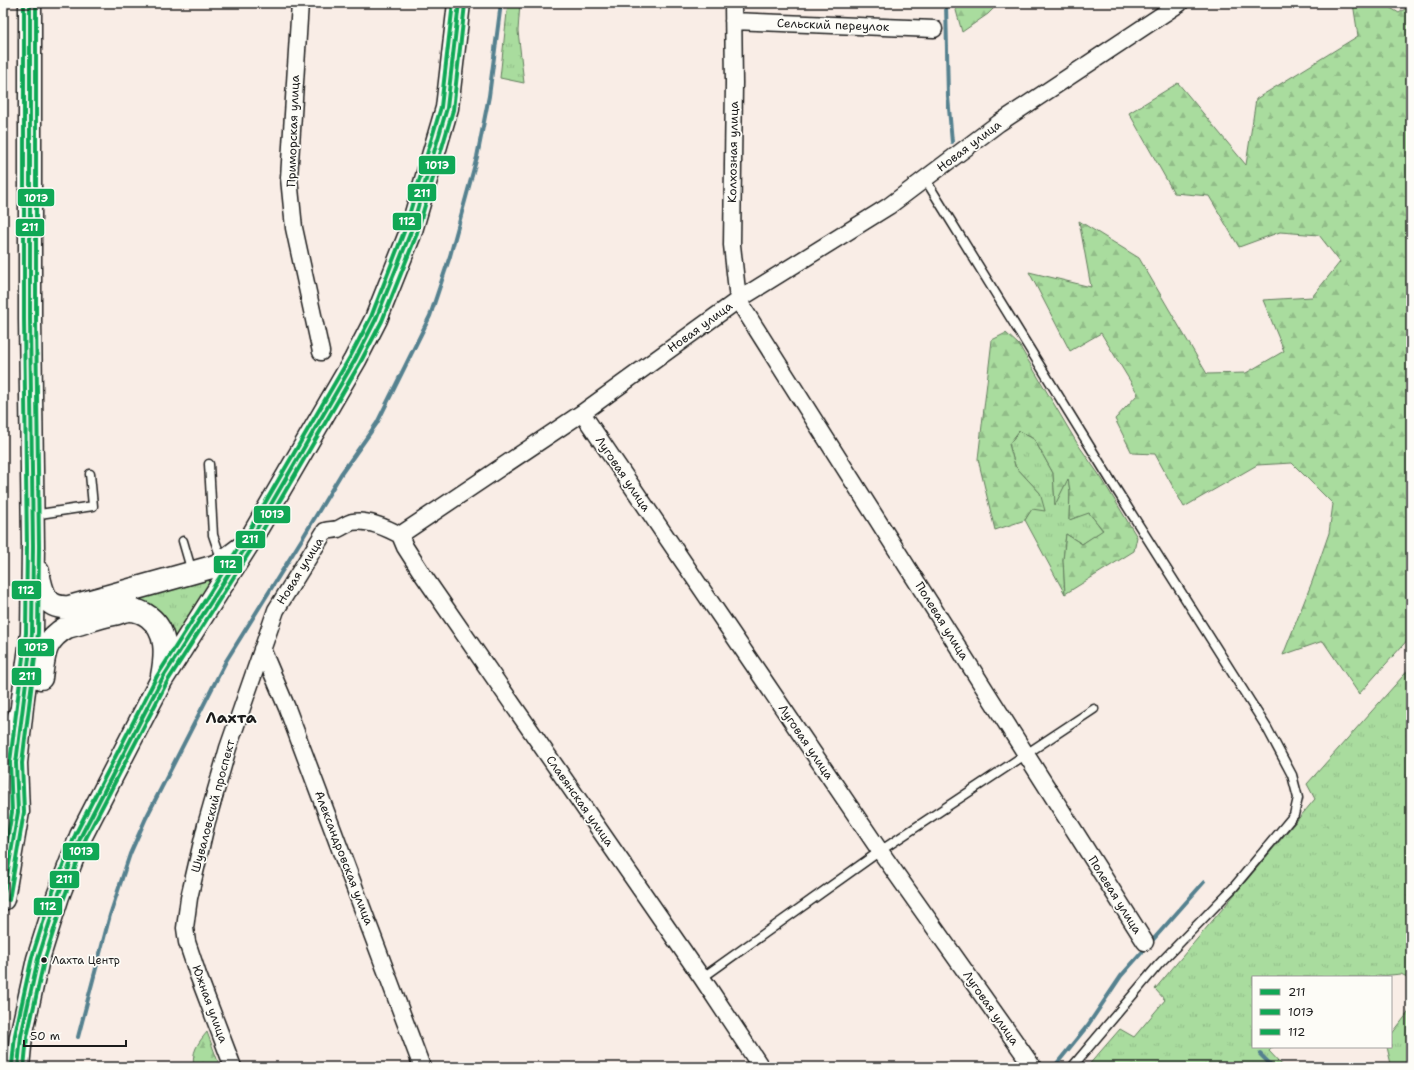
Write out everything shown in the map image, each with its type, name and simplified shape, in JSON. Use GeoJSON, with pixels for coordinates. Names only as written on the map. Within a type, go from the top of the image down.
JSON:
{"type":"FeatureCollection","features":[{"type":"Feature","properties":{"kind":"main road"},"geometry":{"type":"LineString","coordinates":[[18,812],[16,763],[32,633],[33,546],[30,319],[30,3]]}},
{"type":"Feature","properties":{"kind":"main road"},"geometry":{"type":"LineString","coordinates":[[18,1067],[21,1036],[47,927],[81,836],[162,680],[249,542],[355,360],[376,319],[410,234],[447,108],[458,3]]}},
{"type":"Feature","properties":{"kind":"main road"},"geometry":{"type":"LineString","coordinates":[[33,546],[41,588],[46,598],[53,605],[61,608],[212,567],[222,562],[249,542]]}},
{"type":"Feature","properties":{"kind":"main road"},"geometry":{"type":"LineString","coordinates":[[3,899],[18,812],[31,752],[45,649],[50,640],[58,632],[67,627],[128,610],[139,612],[147,615],[160,629],[164,641],[165,662],[162,680]]}},
{"type":"Feature","properties":{"kind":"street","name":"Приморская улица"},"geometry":{"type":"LineString","coordinates":[[300,3],[289,178],[294,228],[321,352]]}},
{"type":"Feature","properties":{"kind":"street","name":"Колхозная улица"},"geometry":{"type":"LineString","coordinates":[[733,3],[734,83],[732,245],[738,300]]}},
{"type":"Feature","properties":{"kind":"street","name":"Новая улица"},"geometry":{"type":"LineString","coordinates":[[262,650],[276,610],[325,531],[337,529],[354,522],[388,528],[400,535],[582,414],[738,300],[889,206],[999,123],[1180,3]]}},
{"type":"Feature","properties":{"kind":"street","name":"Сельский переулок"},"geometry":{"type":"LineString","coordinates":[[733,21],[934,29]]}},
{"type":"Feature","properties":{"kind":"street","name":"Полевая улица"},"geometry":{"type":"LineString","coordinates":[[738,300],[1145,942]]}},
{"type":"Feature","properties":{"kind":"street","name":"Луговая улица"},"geometry":{"type":"LineString","coordinates":[[582,414],[880,851],[1033,1067]]}},
{"type":"Feature","properties":{"kind":"street","name":"Славянская улица"},"geometry":{"type":"LineString","coordinates":[[400,535],[405,547],[423,576],[702,978],[761,1067]]}},
{"type":"Feature","properties":{"kind":"street","name":"Шуваловский проспект"},"geometry":{"type":"LineString","coordinates":[[187,942],[185,928],[189,898],[206,825],[228,748],[262,650]]}},
{"type":"Feature","properties":{"kind":"street","name":"Александровская улица"},"geometry":{"type":"LineString","coordinates":[[262,650],[287,708],[422,1067]]}},
{"type":"Feature","properties":{"kind":"street"},"geometry":{"type":"LineString","coordinates":[[3,732],[5,732],[13,722],[23,698]]}},
{"type":"Feature","properties":{"kind":"street"},"geometry":{"type":"LineString","coordinates":[[3,740],[12,749],[16,763]]}},
{"type":"Feature","properties":{"kind":"street","name":"Южная улица"},"geometry":{"type":"LineString","coordinates":[[187,942],[233,1067]]}},
{"type":"Feature","properties":{"kind":"lane"},"geometry":{"type":"LineString","coordinates":[[925,179],[1116,489],[1267,728],[1292,774],[1298,798],[1294,815],[1233,888],[1159,964],[1072,1067]]}},
{"type":"Feature","properties":{"kind":"lane"},"geometry":{"type":"LineString","coordinates":[[209,464],[213,535],[222,562]]}},
{"type":"Feature","properties":{"kind":"lane"},"geometry":{"type":"LineString","coordinates":[[32,515],[93,506],[90,474]]}},
{"type":"Feature","properties":{"kind":"lane"},"geometry":{"type":"LineString","coordinates":[[183,542],[193,573]]}},
{"type":"Feature","properties":{"kind":"lane"},"geometry":{"type":"LineString","coordinates":[[702,978],[880,851],[1094,709]]}},
{"type":"Feature","properties":{"kind":"green space"},"geometry":{"type":"Polygon","coordinates":[[[508,3],[520,3],[518,31],[524,83],[500,78],[508,3]]]}},
{"type":"Feature","properties":{"kind":"green space"},"geometry":{"type":"Polygon","coordinates":[[[954,3],[999,3],[988,14],[962,32],[954,3]]]}},
{"type":"Feature","properties":{"kind":"green space"},"geometry":{"type":"Polygon","coordinates":[[[1353,3],[1382,3],[1399,13],[1411,5],[1411,636],[1359,694],[1323,641],[1283,655],[1312,582],[1329,533],[1333,504],[1292,463],[1257,465],[1184,507],[1155,454],[1132,453],[1115,419],[1138,394],[1101,333],[1070,351],[1029,272],[1091,287],[1079,221],[1139,258],[1207,374],[1246,373],[1284,351],[1263,300],[1312,297],[1340,262],[1319,235],[1280,232],[1239,247],[1209,196],[1174,193],[1129,113],[1178,83],[1246,165],[1256,99],[1358,36],[1353,3]]]}},
{"type":"Feature","properties":{"kind":"green space"},"geometry":{"type":"Polygon","coordinates":[[[1006,333],[1019,345],[1077,443],[1102,479],[1137,537],[1134,551],[1065,594],[1063,560],[1066,534],[1082,544],[1103,530],[1089,513],[1069,520],[1070,491],[1068,479],[1055,505],[1053,473],[1034,439],[1019,431],[1009,444],[1015,466],[1040,493],[1045,511],[1032,509],[1025,520],[995,530],[978,459],[992,340],[1006,333]]]}},
{"type":"Feature","properties":{"kind":"green space"},"geometry":{"type":"Polygon","coordinates":[[[1019,431],[1034,439],[1053,473],[1055,504],[1068,478],[1070,491],[1069,520],[1089,512],[1103,531],[1082,544],[1066,534],[1063,560],[1065,594],[1025,520],[1040,493],[1015,466],[1009,444],[1019,431]]]}},
{"type":"Feature","properties":{"kind":"green space"},"geometry":{"type":"Polygon","coordinates":[[[216,573],[219,576],[174,638],[121,604],[216,573]]]}},
{"type":"Feature","properties":{"kind":"green space"},"geometry":{"type":"Polygon","coordinates":[[[1411,667],[1411,979],[1401,974],[1380,976],[1252,976],[1252,1048],[1272,1048],[1269,1051],[1284,1067],[1087,1067],[1120,1029],[1134,1037],[1165,1000],[1155,989],[1315,799],[1307,784],[1411,667]]]}},
{"type":"Feature","properties":{"kind":"green space"},"geometry":{"type":"Polygon","coordinates":[[[1411,1009],[1411,1058],[1408,1067],[1389,1067],[1391,1064],[1387,1048],[1392,1048],[1392,1034],[1411,1009]]]}},
{"type":"Feature","properties":{"kind":"green space"},"geometry":{"type":"Polygon","coordinates":[[[207,1032],[220,1067],[194,1067],[194,1052],[207,1032]]]}},
{"type":"Feature","properties":{"kind":"waterway"},"geometry":{"type":"LineString","coordinates":[[78,1037],[110,915],[130,854],[146,818],[226,661],[341,474],[377,423],[430,316],[450,256],[477,157],[489,96],[501,3]]}},
{"type":"Feature","properties":{"kind":"waterway"},"geometry":{"type":"LineString","coordinates":[[946,3],[948,97],[952,142]]}},
{"type":"Feature","properties":{"kind":"waterway"},"geometry":{"type":"LineString","coordinates":[[1054,1067],[1088,1025],[1121,976],[1204,882]]}},
{"type":"Feature","properties":{"kind":"waterway"},"geometry":{"type":"LineString","coordinates":[[1260,1054],[1273,1067]]}},
{"type":"Feature","properties":{"kind":"transit line","name":"112"},"geometry":{"type":"LineString","coordinates":[[3,864],[12,812],[10,762],[26,633],[27,546],[24,319],[24,3]]}},
{"type":"Feature","properties":{"kind":"transit line","name":"211"},"geometry":{"type":"LineString","coordinates":[[3,899],[18,812],[16,763],[32,633],[33,546],[30,319],[30,3]]}},
{"type":"Feature","properties":{"kind":"transit line","name":"101Э"},"geometry":{"type":"LineString","coordinates":[[9,900],[24,812],[22,763],[38,633],[39,546],[36,319],[36,3]]}},
{"type":"Feature","properties":{"kind":"transit line","name":"112"},"geometry":{"type":"LineString","coordinates":[[12,1066],[15,1035],[32,957],[52,894],[76,833],[157,676],[244,539],[350,357],[371,317],[404,232],[441,107],[453,3]]}},
{"type":"Feature","properties":{"kind":"transit line","name":"211"},"geometry":{"type":"LineString","coordinates":[[18,1067],[21,1036],[38,959],[58,896],[81,836],[162,679],[249,542],[355,360],[376,319],[410,234],[447,108],[459,3]]}},
{"type":"Feature","properties":{"kind":"transit line","name":"101Э"},"geometry":{"type":"LineString","coordinates":[[24,1067],[27,1037],[44,961],[64,898],[86,838],[167,682],[254,545],[360,363],[382,321],[416,236],[453,110],[465,4]]}},
{"type":"Feature","properties":{"kind":"place","name":"Лахта Центр"},"geometry":{"type":"Point","coordinates":[44,960]}},
{"type":"Feature","properties":{"kind":"district","name":"Лахта"},"geometry":{"type":"Point","coordinates":[231,717]}}]}
